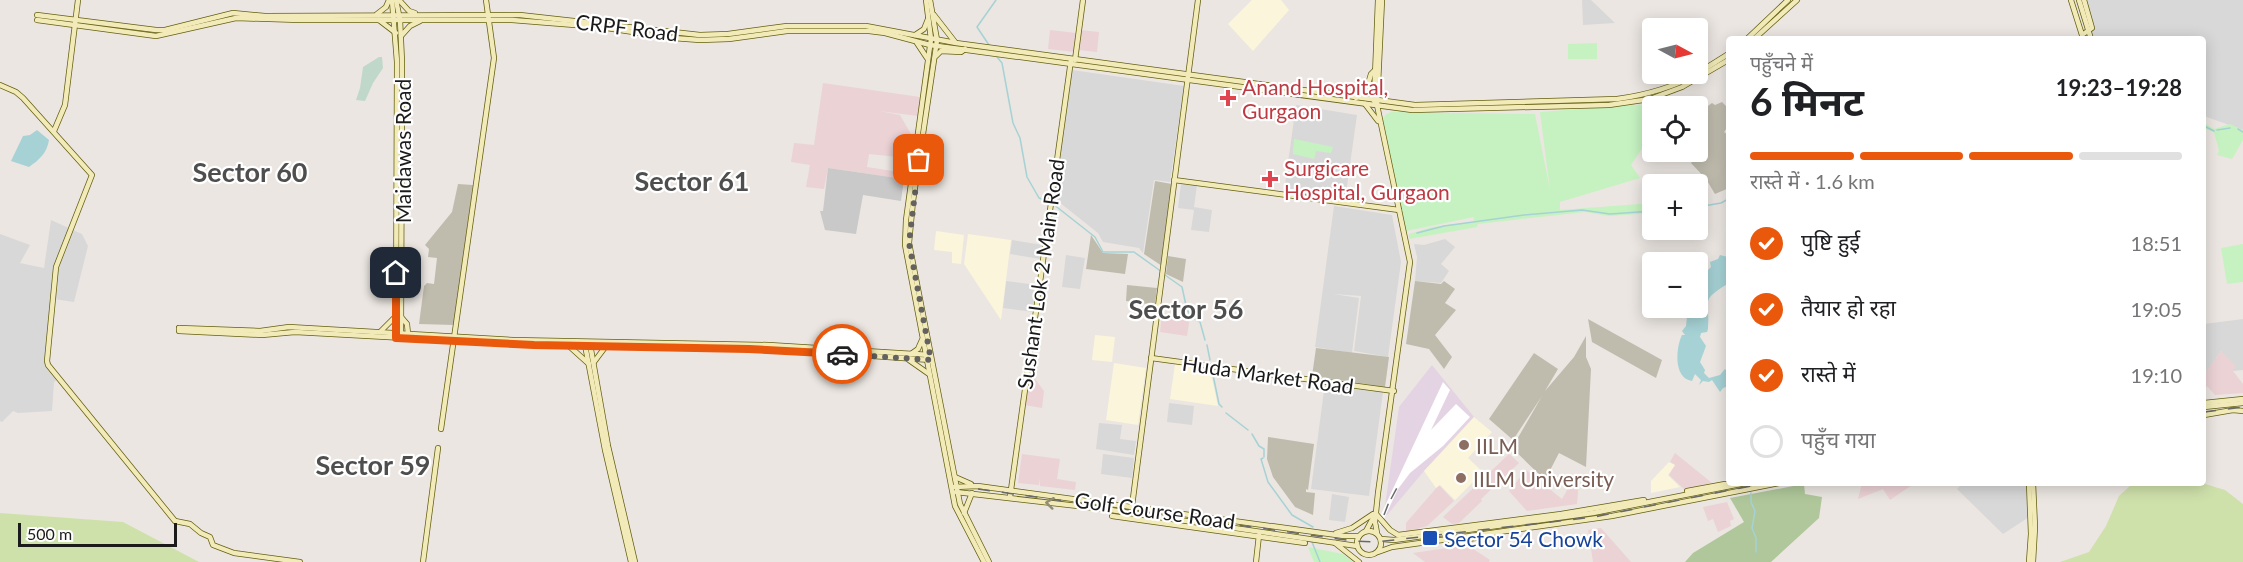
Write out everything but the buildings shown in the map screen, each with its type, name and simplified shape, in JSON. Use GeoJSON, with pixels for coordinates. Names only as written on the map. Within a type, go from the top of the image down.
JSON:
{"type":"FeatureCollection","features":[{"type":"Feature","properties":{"kind":"street"},"geometry":{"type":"LineString","coordinates":[[54,131],[64,105],[78,0]]}},
{"type":"Feature","properties":{"kind":"street"},"geometry":{"type":"LineString","coordinates":[[377,17],[394,0],[422,17]]}},
{"type":"Feature","properties":{"kind":"street","name":"Maidawas Road"},"geometry":{"type":"LineString","coordinates":[[394,0],[401,37],[398,336]]}},
{"type":"Feature","properties":{"kind":"street"},"geometry":{"type":"LineString","coordinates":[[441,429],[494,57],[486,0]]}},
{"type":"Feature","properties":{"kind":"street"},"geometry":{"type":"LineString","coordinates":[[928,0],[933,42],[909,243],[929,374],[954,489],[989,562]]}},
{"type":"Feature","properties":{"kind":"street","name":"Sushant Lok 2 Main Road"},"geometry":{"type":"LineString","coordinates":[[1010,498],[1051,203],[1083,0]]}},
{"type":"Feature","properties":{"kind":"street"},"geometry":{"type":"LineString","coordinates":[[1132,506],[1198,0]]}},
{"type":"Feature","properties":{"kind":"street"},"geometry":{"type":"LineString","coordinates":[[1380,0],[1374,71],[1375,103],[1407,262],[1375,514],[1377,533],[1381,538],[1388,540],[1482,524],[1611,509],[1730,486]]}},
{"type":"Feature","properties":{"kind":"street"},"geometry":{"type":"LineString","coordinates":[[1375,103],[1380,0]]}},
{"type":"Feature","properties":{"kind":"street"},"geometry":{"type":"LineString","coordinates":[[1750,36],[1788,0]]}},
{"type":"Feature","properties":{"kind":"street"},"geometry":{"type":"LineString","coordinates":[[1757,36],[1797,0]]}},
{"type":"Feature","properties":{"kind":"street"},"geometry":{"type":"LineString","coordinates":[[2071,0],[2082,35],[2087,31]]}},
{"type":"Feature","properties":{"kind":"street"},"geometry":{"type":"LineString","coordinates":[[2080,0],[2089,36]]}},
{"type":"Feature","properties":{"kind":"street"},"geometry":{"type":"LineString","coordinates":[[915,35],[924,29],[931,15]]}},
{"type":"Feature","properties":{"kind":"street"},"geometry":{"type":"LineString","coordinates":[[931,15],[956,43]]}},
{"type":"Feature","properties":{"kind":"street"},"geometry":{"type":"LineString","coordinates":[[37,18],[156,36],[236,18],[377,17],[489,17],[700,40],[787,31],[862,31],[885,33],[916,41],[956,43],[1364,104],[1463,107]]}},
{"type":"Feature","properties":{"kind":"street"},"geometry":{"type":"LineString","coordinates":[[377,17],[396,33]]}},
{"type":"Feature","properties":{"kind":"street","name":"Maidawas Road"},"geometry":{"type":"LineString","coordinates":[[397,17],[399,317]]}},
{"type":"Feature","properties":{"kind":"street"},"geometry":{"type":"LineString","coordinates":[[401,37],[422,17]]}},
{"type":"Feature","properties":{"kind":"street"},"geometry":{"type":"LineString","coordinates":[[731,36],[787,26],[866,26],[915,35],[933,42],[965,49],[1178,73],[1189,77],[1200,76],[1356,98],[1394,108],[1600,100],[1632,97],[1675,84]]}},
{"type":"Feature","properties":{"kind":"street"},"geometry":{"type":"LineString","coordinates":[[916,41],[931,60]]}},
{"type":"Feature","properties":{"kind":"street"},"geometry":{"type":"LineString","coordinates":[[965,49],[961,52],[941,51],[931,60],[904,232],[905,248],[923,339],[955,477],[955,506],[984,562]]}},
{"type":"Feature","properties":{"kind":"street"},"geometry":{"type":"LineString","coordinates":[[1708,67],[1726,56]]}},
{"type":"Feature","properties":{"kind":"street"},"geometry":{"type":"LineString","coordinates":[[1178,73],[1191,61]]}},
{"type":"Feature","properties":{"kind":"street"},"geometry":{"type":"LineString","coordinates":[[1191,61],[1200,76]]}},
{"type":"Feature","properties":{"kind":"street"},"geometry":{"type":"LineString","coordinates":[[1534,104],[1609,105],[1650,99],[1682,87],[1726,61]]}},
{"type":"Feature","properties":{"kind":"street"},"geometry":{"type":"LineString","coordinates":[[1356,98],[1366,91],[1374,71]]}},
{"type":"Feature","properties":{"kind":"street"},"geometry":{"type":"LineString","coordinates":[[0,85],[19,94],[91,172],[92,177],[56,267],[46,361],[48,365],[175,521],[190,524],[210,537],[214,545],[228,552],[300,562]]}},
{"type":"Feature","properties":{"kind":"street"},"geometry":{"type":"LineString","coordinates":[[1364,104],[1379,120]]}},
{"type":"Feature","properties":{"kind":"street"},"geometry":{"type":"LineString","coordinates":[[1379,120],[1384,112],[1394,108]]}},
{"type":"Feature","properties":{"kind":"street"},"geometry":{"type":"LineString","coordinates":[[1174,180],[1398,210]]}},
{"type":"Feature","properties":{"kind":"street"},"geometry":{"type":"LineString","coordinates":[[380,332],[399,317],[407,324],[408,334]]}},
{"type":"Feature","properties":{"kind":"street"},"geometry":{"type":"LineString","coordinates":[[879,354],[587,344],[568,346],[295,332],[262,336],[231,335],[179,332],[178,329],[260,331],[289,327],[380,332],[398,336],[408,334],[454,339],[587,344],[757,344],[928,358]]}},
{"type":"Feature","properties":{"kind":"street"},"geometry":{"type":"LineString","coordinates":[[908,357],[918,349],[923,339]]}},
{"type":"Feature","properties":{"kind":"street"},"geometry":{"type":"LineString","coordinates":[[587,344],[605,450],[633,562]]}},
{"type":"Feature","properties":{"kind":"street"},"geometry":{"type":"LineString","coordinates":[[568,346],[591,364]]}},
{"type":"Feature","properties":{"kind":"street"},"geometry":{"type":"LineString","coordinates":[[591,364],[606,346]]}},
{"type":"Feature","properties":{"kind":"street"},"geometry":{"type":"LineString","coordinates":[[908,357],[929,374]]}},
{"type":"Feature","properties":{"kind":"street","name":"Huda Market Road"},"geometry":{"type":"LineString","coordinates":[[1151,358],[1390,390]]}},
{"type":"Feature","properties":{"kind":"street"},"geometry":{"type":"LineString","coordinates":[[2206,405],[2243,401]]}},
{"type":"Feature","properties":{"kind":"street"},"geometry":{"type":"LineString","coordinates":[[2206,415],[2243,410]]}},
{"type":"Feature","properties":{"kind":"street"},"geometry":{"type":"LineString","coordinates":[[423,562],[438,448]]}},
{"type":"Feature","properties":{"kind":"street"},"geometry":{"type":"LineString","coordinates":[[955,477],[978,486]]}},
{"type":"Feature","properties":{"kind":"street"},"geometry":{"type":"LineString","coordinates":[[1375,514],[1393,533],[1402,537],[1561,515],[1663,494],[1726,484]]}},
{"type":"Feature","properties":{"kind":"street","name":"Golf Course Road"},"geometry":{"type":"LineString","coordinates":[[954,489],[978,486],[1359,536]]}},
{"type":"Feature","properties":{"kind":"street"},"geometry":{"type":"LineString","coordinates":[[1362,552],[1376,553],[1388,548],[1565,524],[1765,486]]}},
{"type":"Feature","properties":{"kind":"street"},"geometry":{"type":"LineString","coordinates":[[2031,486],[2031,562]]}},
{"type":"Feature","properties":{"kind":"street","name":"Golf Course Road"},"geometry":{"type":"LineString","coordinates":[[954,489],[1357,546]]}},
{"type":"Feature","properties":{"kind":"street"},"geometry":{"type":"LineString","coordinates":[[1565,524],[1737,492]]}},
{"type":"Feature","properties":{"kind":"street"},"geometry":{"type":"LineString","coordinates":[[964,513],[972,493]]}},
{"type":"Feature","properties":{"kind":"street"},"geometry":{"type":"LineString","coordinates":[[1068,505],[1069,498]]}},
{"type":"Feature","properties":{"kind":"street"},"geometry":{"type":"LineString","coordinates":[[1102,501],[1328,533],[1352,528],[1375,514]]}},
{"type":"Feature","properties":{"kind":"street"},"geometry":{"type":"LineString","coordinates":[[1611,509],[1608,513],[1612,516]]}},
{"type":"Feature","properties":{"kind":"street"},"geometry":{"type":"LineString","coordinates":[[1375,514],[1366,531],[1359,536],[1357,546],[1368,562],[1381,546],[1381,538]]}},
{"type":"Feature","properties":{"kind":"street"},"geometry":{"type":"LineString","coordinates":[[1112,516],[1259,533],[1305,543]]}},
{"type":"Feature","properties":{"kind":"street"},"geometry":{"type":"LineString","coordinates":[[1256,562],[1260,524]]}},
{"type":"Feature","properties":{"kind":"street"},"geometry":{"type":"LineString","coordinates":[[1477,528],[1482,524]]}},
{"type":"Feature","properties":{"kind":"street"},"geometry":{"type":"LineString","coordinates":[[1366,531],[1377,533]]}},
{"type":"Feature","properties":{"kind":"street"},"geometry":{"type":"LineString","coordinates":[[1333,542],[1359,562]]}},
{"type":"Feature","properties":{"kind":"shaded area"},"geometry":{"type":"Polygon","coordinates":[[[1252,0],[1281,0],[1289,10],[1253,51],[1228,24],[1252,0]]]}},
{"type":"Feature","properties":{"kind":"shaded area"},"geometry":{"type":"Polygon","coordinates":[[[1582,0],[1591,0],[1615,23],[1583,25],[1582,0]]]}},
{"type":"Feature","properties":{"kind":"shaded area"},"geometry":{"type":"Polygon","coordinates":[[[2079,0],[2243,0],[2243,130],[2206,117],[2206,36],[2087,36],[2079,0]]]}},
{"type":"Feature","properties":{"kind":"shaded area"},"geometry":{"type":"Polygon","coordinates":[[[1050,30],[1076,33],[1074,52],[1048,49],[1050,30]]]}},
{"type":"Feature","properties":{"kind":"shaded area"},"geometry":{"type":"Polygon","coordinates":[[[1080,30],[1099,32],[1097,52],[1078,50],[1080,30]]]}},
{"type":"Feature","properties":{"kind":"shaded area"},"geometry":{"type":"Polygon","coordinates":[[[1072,70],[1184,86],[1170,182],[1154,180],[1143,253],[1139,248],[1103,242],[1098,233],[1054,198],[1072,70]]]}},
{"type":"Feature","properties":{"kind":"shaded area"},"geometry":{"type":"Polygon","coordinates":[[[823,83],[920,97],[918,116],[879,111],[900,115],[912,136],[908,158],[869,154],[867,167],[905,173],[904,179],[828,168],[824,189],[806,187],[810,165],[791,162],[794,143],[814,145],[823,83]]]}},
{"type":"Feature","properties":{"kind":"shaded area"},"geometry":{"type":"Polygon","coordinates":[[[1722,102],[1726,106],[1724,132],[1726,134],[1726,189],[1715,194],[1708,182],[1708,174],[1701,174],[1691,163],[1708,162],[1708,106],[1712,103],[1715,105],[1722,102]]]}},
{"type":"Feature","properties":{"kind":"shaded area"},"geometry":{"type":"Polygon","coordinates":[[[1296,105],[1357,115],[1345,200],[1284,192],[1296,105]]]}},
{"type":"Feature","properties":{"kind":"shaded area"},"geometry":{"type":"Polygon","coordinates":[[[828,168],[904,179],[901,201],[863,195],[856,234],[825,230],[820,211],[823,211],[828,168]]]}},
{"type":"Feature","properties":{"kind":"shaded area"},"geometry":{"type":"Polygon","coordinates":[[[1155,181],[1172,184],[1162,266],[1144,254],[1155,181]]]}},
{"type":"Feature","properties":{"kind":"shaded area"},"geometry":{"type":"Polygon","coordinates":[[[458,184],[473,185],[454,325],[419,324],[424,286],[427,283],[434,284],[437,258],[428,257],[429,249],[425,245],[452,212],[458,184]]]}},
{"type":"Feature","properties":{"kind":"shaded area"},"geometry":{"type":"Polygon","coordinates":[[[1181,184],[1197,185],[1194,207],[1212,210],[1209,232],[1191,230],[1194,210],[1178,208],[1181,184]]]}},
{"type":"Feature","properties":{"kind":"shaded area"},"geometry":{"type":"Polygon","coordinates":[[[1334,206],[1392,215],[1401,262],[1388,357],[1354,351],[1361,296],[1333,294],[1359,298],[1352,353],[1315,347],[1334,206]]]}},
{"type":"Feature","properties":{"kind":"shaded area"},"geometry":{"type":"Polygon","coordinates":[[[51,220],[82,234],[88,246],[74,302],[54,299],[49,359],[58,379],[54,382],[52,411],[18,413],[13,411],[2,422],[0,421],[0,234],[30,245],[20,263],[44,268],[51,220]]]}},
{"type":"Feature","properties":{"kind":"shaded area"},"geometry":{"type":"Polygon","coordinates":[[[936,231],[964,235],[961,264],[952,263],[952,252],[934,250],[936,231]]]}},
{"type":"Feature","properties":{"kind":"shaded area"},"geometry":{"type":"Polygon","coordinates":[[[968,234],[1011,240],[1001,320],[964,264],[968,234]]]}},
{"type":"Feature","properties":{"kind":"shaded area"},"geometry":{"type":"Polygon","coordinates":[[[1091,235],[1103,253],[1128,254],[1125,274],[1086,269],[1091,235]]]}},
{"type":"Feature","properties":{"kind":"shaded area"},"geometry":{"type":"Polygon","coordinates":[[[1445,239],[1455,247],[1441,264],[1449,271],[1441,283],[1415,281],[1417,257],[1414,244],[1424,245],[1445,239]]]}},
{"type":"Feature","properties":{"kind":"shaded area"},"geometry":{"type":"Polygon","coordinates":[[[1012,240],[1043,245],[1040,259],[1010,254],[1012,240]]]}},
{"type":"Feature","properties":{"kind":"shaded area"},"geometry":{"type":"Polygon","coordinates":[[[1066,255],[1085,258],[1080,289],[1062,287],[1066,255]]]}},
{"type":"Feature","properties":{"kind":"shaded area"},"geometry":{"type":"Polygon","coordinates":[[[1168,256],[1186,259],[1183,282],[1166,274],[1168,256]]]}},
{"type":"Feature","properties":{"kind":"shaded area"},"geometry":{"type":"Polygon","coordinates":[[[1006,281],[1037,285],[1033,312],[1003,308],[1006,281]]]}},
{"type":"Feature","properties":{"kind":"shaded area"},"geometry":{"type":"Polygon","coordinates":[[[1415,281],[1441,284],[1444,281],[1455,289],[1445,303],[1456,310],[1435,335],[1452,357],[1444,369],[1429,349],[1406,344],[1415,281]]]}},
{"type":"Feature","properties":{"kind":"shaded area"},"geometry":{"type":"Polygon","coordinates":[[[1127,285],[1157,288],[1155,305],[1126,301],[1127,285]]]}},
{"type":"Feature","properties":{"kind":"shaded area"},"geometry":{"type":"Polygon","coordinates":[[[1162,313],[1190,317],[1187,336],[1160,332],[1162,313]]]}},
{"type":"Feature","properties":{"kind":"shaded area"},"geometry":{"type":"Polygon","coordinates":[[[1588,319],[1662,360],[1656,378],[1592,342],[1588,319]]]}},
{"type":"Feature","properties":{"kind":"shaded area"},"geometry":{"type":"Polygon","coordinates":[[[2243,319],[2243,370],[2233,371],[2221,351],[2206,372],[2206,324],[2243,319]]]}},
{"type":"Feature","properties":{"kind":"shaded area"},"geometry":{"type":"Polygon","coordinates":[[[1095,335],[1115,337],[1112,362],[1092,360],[1095,335]]]}},
{"type":"Feature","properties":{"kind":"shaded area"},"geometry":{"type":"Polygon","coordinates":[[[1586,336],[1586,357],[1591,369],[1586,467],[1559,453],[1545,480],[1512,448],[1542,396],[1513,440],[1489,419],[1534,353],[1558,369],[1545,391],[1574,357],[1586,336]]]}},
{"type":"Feature","properties":{"kind":"shaded area"},"geometry":{"type":"Polygon","coordinates":[[[1316,348],[1389,357],[1385,387],[1312,376],[1316,348]]]}},
{"type":"Feature","properties":{"kind":"shaded area"},"geometry":{"type":"Polygon","coordinates":[[[2221,351],[2236,366],[2233,371],[2243,384],[2243,393],[2215,395],[2207,386],[2206,388],[2206,372],[2221,351]]]}},
{"type":"Feature","properties":{"kind":"shaded area"},"geometry":{"type":"Polygon","coordinates":[[[1114,363],[1146,368],[1138,425],[1106,420],[1114,363]]]}},
{"type":"Feature","properties":{"kind":"shaded area"},"geometry":{"type":"Polygon","coordinates":[[[1175,364],[1210,369],[1218,406],[1170,399],[1175,364]]]}},
{"type":"Feature","properties":{"kind":"shaded area"},"geometry":{"type":"Polygon","coordinates":[[[1432,365],[1474,417],[1387,515],[1384,513],[1399,407],[1432,365]]]}},
{"type":"Feature","properties":{"kind":"shaded area"},"geometry":{"type":"Polygon","coordinates":[[[1030,372],[1044,391],[1042,408],[1025,405],[1030,372]]]}},
{"type":"Feature","properties":{"kind":"shaded area"},"geometry":{"type":"Polygon","coordinates":[[[1325,383],[1383,392],[1369,496],[1311,489],[1325,383]]]}},
{"type":"Feature","properties":{"kind":"shaded area"},"geometry":{"type":"Polygon","coordinates":[[[1169,403],[1194,406],[1192,425],[1167,422],[1169,403]]]}},
{"type":"Feature","properties":{"kind":"shaded area","name":"IILM"},"geometry":{"type":"Polygon","coordinates":[[[1474,417],[1492,432],[1468,458],[1483,472],[1455,500],[1440,485],[1436,488],[1424,471],[1474,417]]]}},
{"type":"Feature","properties":{"kind":"shaded area"},"geometry":{"type":"Polygon","coordinates":[[[1099,423],[1122,425],[1120,439],[1136,441],[1134,455],[1096,449],[1099,423]]]}},
{"type":"Feature","properties":{"kind":"shaded area"},"geometry":{"type":"Polygon","coordinates":[[[1268,437],[1314,444],[1308,490],[1306,489],[1306,492],[1315,493],[1313,515],[1295,507],[1273,477],[1267,459],[1268,437]]]}},
{"type":"Feature","properties":{"kind":"shaded area"},"geometry":{"type":"Polygon","coordinates":[[[1675,453],[1712,483],[1684,489],[1669,475],[1675,465],[1670,462],[1675,453]]]}},
{"type":"Feature","properties":{"kind":"shaded area"},"geometry":{"type":"Polygon","coordinates":[[[1022,454],[1060,459],[1057,479],[1076,482],[1075,490],[1040,486],[1040,478],[1039,485],[1018,483],[1022,454]]]}},
{"type":"Feature","properties":{"kind":"shaded area"},"geometry":{"type":"Polygon","coordinates":[[[1103,454],[1134,458],[1132,478],[1101,474],[1103,454]]]}},
{"type":"Feature","properties":{"kind":"shaded area"},"geometry":{"type":"Polygon","coordinates":[[[1509,454],[1519,463],[1459,523],[1452,524],[1443,517],[1509,454]]]}},
{"type":"Feature","properties":{"kind":"shaded area"},"geometry":{"type":"Polygon","coordinates":[[[1669,462],[1675,465],[1668,475],[1680,487],[1651,493],[1651,481],[1669,462]]]}},
{"type":"Feature","properties":{"kind":"shaded area"},"geometry":{"type":"Polygon","coordinates":[[[1526,470],[1562,499],[1574,478],[1579,480],[1577,504],[1527,511],[1509,491],[1526,470]]]}},
{"type":"Feature","properties":{"kind":"shaded area"},"geometry":{"type":"Polygon","coordinates":[[[1439,485],[1454,501],[1427,526],[1406,532],[1406,523],[1439,485]]]}},
{"type":"Feature","properties":{"kind":"shaded area"},"geometry":{"type":"Polygon","coordinates":[[[1861,486],[1911,486],[1890,500],[1883,489],[1858,499],[1861,486]]]}},
{"type":"Feature","properties":{"kind":"shaded area"},"geometry":{"type":"Polygon","coordinates":[[[1960,486],[2027,486],[2029,517],[2003,534],[1957,489],[1960,486]]]}},
{"type":"Feature","properties":{"kind":"shaded area"},"geometry":{"type":"Polygon","coordinates":[[[1332,494],[1349,497],[1345,522],[1329,520],[1332,494]]]}},
{"type":"Feature","properties":{"kind":"shaded area"},"geometry":{"type":"Polygon","coordinates":[[[1727,502],[1734,519],[1730,521],[1731,526],[1718,532],[1713,519],[1708,521],[1703,507],[1727,502]]]}},
{"type":"Feature","properties":{"kind":"shaded area"},"geometry":{"type":"Polygon","coordinates":[[[1601,528],[1631,562],[1593,562],[1588,530],[1601,528]]]}},
{"type":"Feature","properties":{"kind":"shaded area"},"geometry":{"type":"Polygon","coordinates":[[[1467,545],[1490,560],[1489,562],[1425,562],[1413,553],[1467,545]]]}},
{"type":"Feature","properties":{"kind":"green space"},"geometry":{"type":"Polygon","coordinates":[[[1597,43],[1597,59],[1568,59],[1568,44],[1597,43]]]}},
{"type":"Feature","properties":{"kind":"green space"},"geometry":{"type":"Polygon","coordinates":[[[382,57],[383,68],[365,101],[356,100],[363,67],[382,57]]]}},
{"type":"Feature","properties":{"kind":"green space"},"geometry":{"type":"Polygon","coordinates":[[[1642,104],[1642,148],[1631,165],[1640,178],[1560,202],[1560,210],[1642,204],[1642,214],[1609,216],[1585,212],[1478,224],[1477,227],[1409,239],[1409,234],[1432,227],[1473,222],[1474,217],[1406,231],[1383,120],[1385,115],[1391,112],[1535,114],[1550,190],[1540,112],[1642,104]]]}},
{"type":"Feature","properties":{"kind":"green space"},"geometry":{"type":"Polygon","coordinates":[[[2206,124],[2214,129],[2230,124],[2243,130],[2243,140],[2232,159],[2217,155],[2219,151],[2214,132],[2206,129],[2206,124]]]}},
{"type":"Feature","properties":{"kind":"green space"},"geometry":{"type":"Polygon","coordinates":[[[1294,139],[1333,147],[1331,153],[1316,151],[1314,159],[1293,154],[1294,139]]]}},
{"type":"Feature","properties":{"kind":"green space"},"geometry":{"type":"Polygon","coordinates":[[[2243,244],[2243,282],[2227,284],[2221,248],[2243,244]]]}},
{"type":"Feature","properties":{"kind":"green space"},"geometry":{"type":"Polygon","coordinates":[[[2206,484],[2225,490],[2243,504],[2243,562],[2060,562],[2089,552],[2106,526],[2119,496],[2130,486],[2206,484]]]}},
{"type":"Feature","properties":{"kind":"green space"},"geometry":{"type":"Polygon","coordinates":[[[1793,486],[1804,486],[1805,494],[1822,497],[1819,518],[1771,562],[1685,562],[1693,553],[1744,522],[1730,498],[1793,486]]]}},
{"type":"Feature","properties":{"kind":"green space"},"geometry":{"type":"Polygon","coordinates":[[[0,513],[123,522],[199,562],[0,562],[0,513]]]}},
{"type":"Feature","properties":{"kind":"green space"},"geometry":{"type":"Polygon","coordinates":[[[1308,547],[1343,554],[1353,562],[1314,562],[1308,547]]]}},
{"type":"Feature","properties":{"kind":"water"},"geometry":{"type":"Polygon","coordinates":[[[37,130],[49,140],[42,156],[29,167],[11,161],[23,136],[30,135],[37,130]]]}},
{"type":"Feature","properties":{"kind":"water"},"geometry":{"type":"Polygon","coordinates":[[[1720,255],[1726,256],[1726,285],[1713,294],[1708,302],[1708,270],[1711,267],[1710,262],[1718,259],[1720,255]]]}},
{"type":"Feature","properties":{"kind":"water"},"geometry":{"type":"Polygon","coordinates":[[[1687,318],[1708,318],[1707,332],[1701,333],[1700,337],[1706,346],[1700,362],[1705,370],[1704,373],[1709,378],[1720,375],[1726,370],[1726,387],[1720,392],[1712,380],[1703,381],[1699,385],[1701,380],[1695,374],[1692,381],[1686,379],[1682,374],[1679,368],[1678,347],[1682,335],[1685,335],[1682,331],[1686,326],[1687,318]]]}},
{"type":"Feature","properties":{"kind":"pier"},"geometry":{"type":"Polygon","coordinates":[[[1443,382],[1450,390],[1431,430],[1456,404],[1470,417],[1443,446],[1410,473],[1398,489],[1381,525],[1377,523],[1443,382]]]}},
{"type":"Feature","properties":{"kind":"waterway"},"geometry":{"type":"LineString","coordinates":[[989,45],[977,27],[996,0]]}},
{"type":"Feature","properties":{"kind":"waterway"},"geometry":{"type":"LineString","coordinates":[[997,57],[1002,63],[1013,123],[1020,138],[1027,177],[1039,198],[1049,202]]}},
{"type":"Feature","properties":{"kind":"waterway"},"geometry":{"type":"LineString","coordinates":[[2206,127],[2214,131]]}},
{"type":"Feature","properties":{"kind":"waterway"},"geometry":{"type":"LineString","coordinates":[[2217,130],[2230,128]]}},
{"type":"Feature","properties":{"kind":"waterway"},"geometry":{"type":"LineString","coordinates":[[2238,129],[2243,132]]}},
{"type":"Feature","properties":{"kind":"waterway"},"geometry":{"type":"LineString","coordinates":[[1708,205],[1726,200]]}},
{"type":"Feature","properties":{"kind":"waterway"},"geometry":{"type":"LineString","coordinates":[[1053,204],[1095,237],[1103,252],[1134,252],[1162,272]]}},
{"type":"Feature","properties":{"kind":"waterway"},"geometry":{"type":"LineString","coordinates":[[1417,233],[1444,226],[1524,215],[1582,210],[1610,214],[1642,212]]}},
{"type":"Feature","properties":{"kind":"waterway"},"geometry":{"type":"LineString","coordinates":[[1165,275],[1182,287],[1187,310],[1200,322],[1205,340]]}},
{"type":"Feature","properties":{"kind":"waterway"},"geometry":{"type":"LineString","coordinates":[[1207,345],[1210,360]]}},
{"type":"Feature","properties":{"kind":"waterway"},"geometry":{"type":"LineString","coordinates":[[1212,370],[1219,404],[1222,407]]}},
{"type":"Feature","properties":{"kind":"waterway"},"geometry":{"type":"LineString","coordinates":[[1226,413],[1248,430]]}},
{"type":"Feature","properties":{"kind":"waterway"},"geometry":{"type":"LineString","coordinates":[[1252,434],[1259,446],[1264,449],[1264,457]]}},
{"type":"Feature","properties":{"kind":"waterway"},"geometry":{"type":"LineString","coordinates":[[1263,458],[1261,459],[1268,482],[1292,515],[1313,527]]}},
{"type":"Feature","properties":{"kind":"waterway"},"geometry":{"type":"LineString","coordinates":[[1751,493],[1751,502],[1755,511],[1752,528],[1756,538],[1756,552]]}},
{"type":"Feature","properties":{"kind":"waterway"},"geometry":{"type":"LineString","coordinates":[[1312,542],[1320,562]]}},
{"type":"Feature","properties":{"kind":"railway"},"geometry":{"type":"LineString","coordinates":[[2206,412],[2243,407]]}},
{"type":"Feature","properties":{"kind":"railway"},"geometry":{"type":"LineString","coordinates":[[1391,499],[1398,486]]}},
{"type":"Feature","properties":{"kind":"railway"},"geometry":{"type":"LineString","coordinates":[[978,489],[1353,541],[1376,542],[1594,517],[1751,486]]}},
{"type":"Feature","properties":{"kind":"railway"},"geometry":{"type":"LineString","coordinates":[[1384,515],[1389,502]]}},
{"type":"Feature","properties":{"kind":"way so far"},"geometry":{"type":"LineString","coordinates":[[842,354],[931,360],[909,243],[919,160]]}},
{"type":"Feature","properties":{"kind":"place","name":"Anand Hospital, Gurgaon"},"geometry":{"type":"Point","coordinates":[1228,98]}},
{"type":"Feature","properties":{"kind":"place","name":"Surgicare Hospital, Gurgaon"},"geometry":{"type":"Point","coordinates":[1270,179]}},
{"type":"Feature","properties":{"kind":"place","name":"IILM"},"geometry":{"type":"Point","coordinates":[1464,445]}},
{"type":"Feature","properties":{"kind":"place","name":"IILM University"},"geometry":{"type":"Point","coordinates":[1461,478]}},
{"type":"Feature","properties":{"kind":"place","name":"Sector 54 Chowk"},"geometry":{"type":"Point","coordinates":[1430,538]}},
{"type":"Feature","properties":{"kind":"district","name":"Sector 60"},"geometry":{"type":"Point","coordinates":[250,171]}},
{"type":"Feature","properties":{"kind":"district","name":"Sector 61"},"geometry":{"type":"Point","coordinates":[692,180]}},
{"type":"Feature","properties":{"kind":"district","name":"Sector 56"},"geometry":{"type":"Point","coordinates":[1186,308]}},
{"type":"Feature","properties":{"kind":"district","name":"Sector 59"},"geometry":{"type":"Point","coordinates":[373,464]}},
{"type":"Feature","properties":{"kind":"route"},"geometry":{"type":"LineString","coordinates":[[396,273],[396,338],[534,345],[789,350],[842,354]]}}]}
